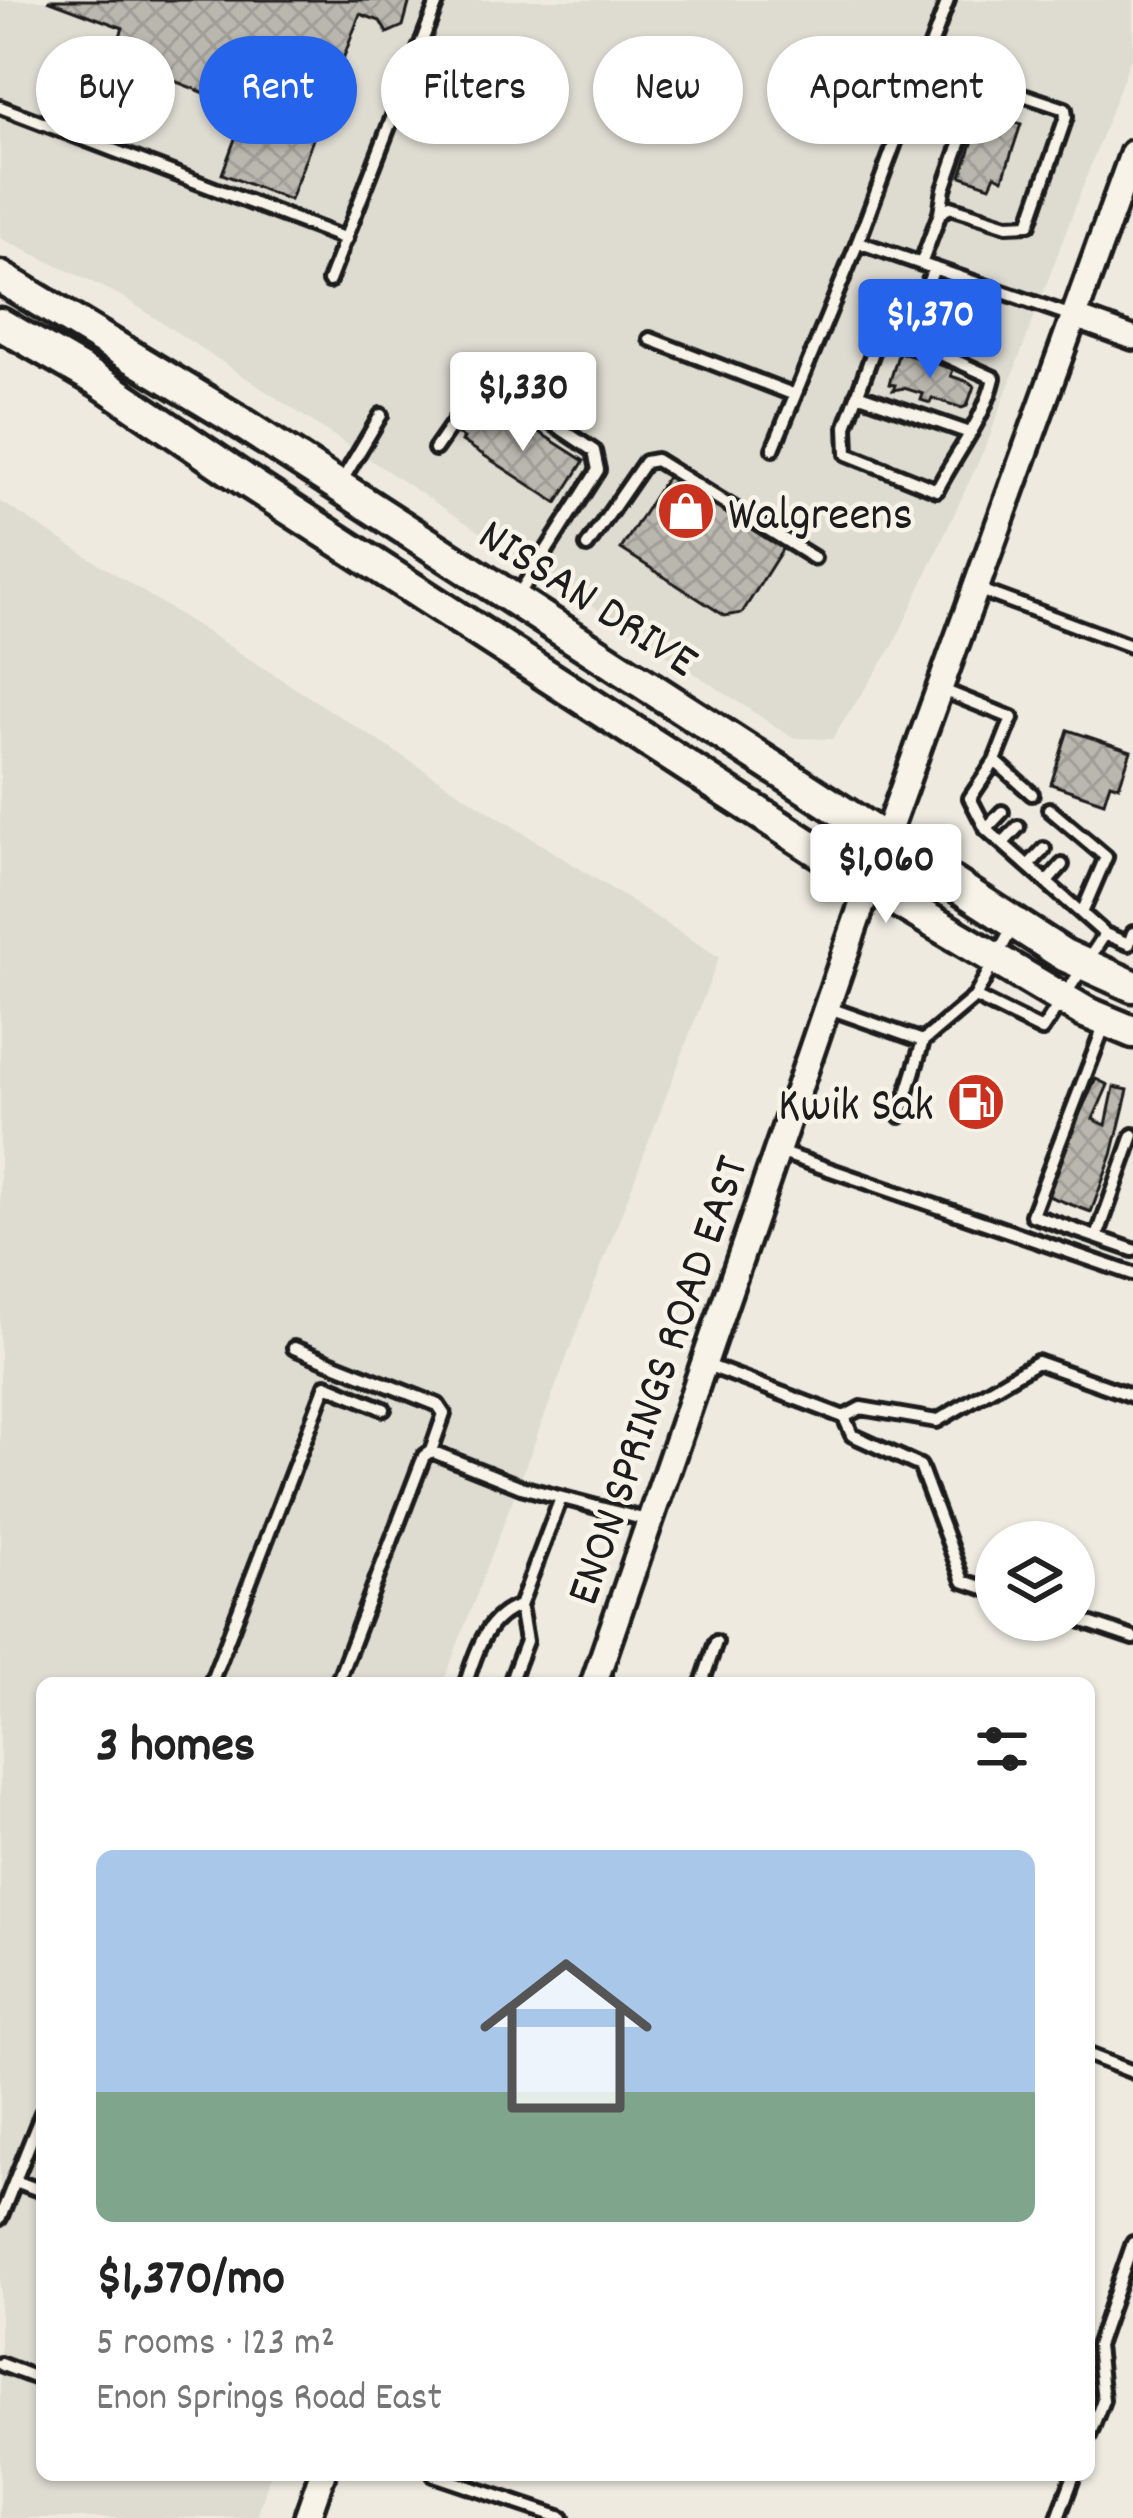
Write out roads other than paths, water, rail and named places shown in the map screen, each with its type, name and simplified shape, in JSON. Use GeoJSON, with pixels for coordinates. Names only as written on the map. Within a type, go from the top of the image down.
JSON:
{"type":"FeatureCollection","features":[{"type":"Feature","properties":{"kind":"main road","name":"NISSAN DRIVE"},"geometry":{"type":"LineString","coordinates":[[0,277],[339,486],[1015,923],[1084,964],[1133,986]]}},
{"type":"Feature","properties":{"kind":"main road","name":"NISSAN DRIVE"},"geometry":{"type":"LineString","coordinates":[[0,324],[99,381],[868,884],[1119,1027]]}},
{"type":"Feature","properties":{"kind":"street","name":"ENON SPRINGS ROAD EAST"},"geometry":{"type":"LineString","coordinates":[[596,1677],[868,884],[1133,154]]}},
{"type":"Feature","properties":{"kind":"street"},"geometry":{"type":"LineString","coordinates":[[1076,317],[1133,338]]}},
{"type":"Feature","properties":{"kind":"street"},"geometry":{"type":"LineString","coordinates":[[307,2518],[320,2481]]}},
{"type":"Feature","properties":{"kind":"lane"},"geometry":{"type":"LineString","coordinates":[[329,281],[438,0]]}},
{"type":"Feature","properties":{"kind":"lane"},"geometry":{"type":"LineString","coordinates":[[935,36],[948,0]]}},
{"type":"Feature","properties":{"kind":"lane"},"geometry":{"type":"LineString","coordinates":[[940,213],[950,207],[1007,225],[1029,224],[1066,126],[1065,109],[1026,96]]}},
{"type":"Feature","properties":{"kind":"lane"},"geometry":{"type":"LineString","coordinates":[[0,107],[346,239]]}},
{"type":"Feature","properties":{"kind":"lane"},"geometry":{"type":"LineString","coordinates":[[772,448],[894,144]]}},
{"type":"Feature","properties":{"kind":"lane"},"geometry":{"type":"LineString","coordinates":[[907,339],[960,144]]}},
{"type":"Feature","properties":{"kind":"lane"},"geometry":{"type":"LineString","coordinates":[[858,242],[1076,317]]}},
{"type":"Feature","properties":{"kind":"lane"},"geometry":{"type":"LineString","coordinates":[[881,330],[907,339],[994,377],[987,408],[967,432],[937,490],[847,454],[846,426],[881,330]]}},
{"type":"Feature","properties":{"kind":"lane"},"geometry":{"type":"LineString","coordinates":[[650,339],[795,395]]}},
{"type":"Feature","properties":{"kind":"lane"},"geometry":{"type":"LineString","coordinates":[[857,394],[967,432]]}},
{"type":"Feature","properties":{"kind":"lane"},"geometry":{"type":"LineString","coordinates":[[436,449],[463,409],[481,396],[542,416],[594,451],[598,470],[515,600]]}},
{"type":"Feature","properties":{"kind":"lane"},"geometry":{"type":"LineString","coordinates":[[339,486],[381,415]]}},
{"type":"Feature","properties":{"kind":"lane"},"geometry":{"type":"LineString","coordinates":[[587,546],[645,462],[656,460],[814,558]]}},
{"type":"Feature","properties":{"kind":"lane"},"geometry":{"type":"LineString","coordinates":[[976,589],[1133,647]]}},
{"type":"Feature","properties":{"kind":"lane"},"geometry":{"type":"LineString","coordinates":[[940,689],[1012,718],[995,761],[970,798],[986,829],[1105,934],[1129,944],[1133,933]]}},
{"type":"Feature","properties":{"kind":"lane"},"geometry":{"type":"LineString","coordinates":[[995,761],[1024,792]]}},
{"type":"Feature","properties":{"kind":"lane"},"geometry":{"type":"LineString","coordinates":[[1049,808],[1063,829],[1106,857],[1082,913]]}},
{"type":"Feature","properties":{"kind":"lane"},"geometry":{"type":"LineString","coordinates":[[986,829],[1001,812]]}},
{"type":"Feature","properties":{"kind":"lane"},"geometry":{"type":"LineString","coordinates":[[1004,843],[1018,827]]}},
{"type":"Feature","properties":{"kind":"lane"},"geometry":{"type":"LineString","coordinates":[[1028,866],[1044,849]]}},
{"type":"Feature","properties":{"kind":"lane"},"geometry":{"type":"LineString","coordinates":[[1047,882],[1062,866]]}},
{"type":"Feature","properties":{"kind":"lane"},"geometry":{"type":"LineString","coordinates":[[900,1115],[923,1041],[975,997],[1015,923]]}},
{"type":"Feature","properties":{"kind":"lane"},"geometry":{"type":"LineString","coordinates":[[975,997],[1042,1030],[1105,934]]}},
{"type":"Feature","properties":{"kind":"lane"},"geometry":{"type":"LineString","coordinates":[[826,1006],[923,1041]]}},
{"type":"Feature","properties":{"kind":"lane"},"geometry":{"type":"LineString","coordinates":[[1022,1236],[1119,1027]]}},
{"type":"Feature","properties":{"kind":"lane"},"geometry":{"type":"LineString","coordinates":[[1097,1237],[1133,1135]]}},
{"type":"Feature","properties":{"kind":"lane"},"geometry":{"type":"LineString","coordinates":[[777,1151],[1130,1273],[1133,1250],[1032,1215]]}},
{"type":"Feature","properties":{"kind":"lane"},"geometry":{"type":"LineString","coordinates":[[294,1348],[438,1405],[444,1414],[339,1677]]}},
{"type":"Feature","properties":{"kind":"lane"},"geometry":{"type":"LineString","coordinates":[[844,1417],[861,1408],[937,1421],[1036,1362],[1133,1396]]}},
{"type":"Feature","properties":{"kind":"lane"},"geometry":{"type":"LineString","coordinates":[[704,1364],[844,1417],[852,1435],[920,1466],[963,1581],[975,1585]]}},
{"type":"Feature","properties":{"kind":"lane"},"geometry":{"type":"LineString","coordinates":[[213,1677],[326,1385],[384,1409]]}},
{"type":"Feature","properties":{"kind":"lane"},"geometry":{"type":"LineString","coordinates":[[431,1451],[521,1487],[650,1521]]}},
{"type":"Feature","properties":{"kind":"lane"},"geometry":{"type":"LineString","coordinates":[[512,1677],[526,1641],[520,1606],[561,1498]]}},
{"type":"Feature","properties":{"kind":"lane"},"geometry":{"type":"LineString","coordinates":[[468,1677],[486,1632],[507,1610],[520,1606]]}},
{"type":"Feature","properties":{"kind":"lane"},"geometry":{"type":"LineString","coordinates":[[1095,1625],[1133,1638]]}},
{"type":"Feature","properties":{"kind":"lane"},"geometry":{"type":"LineString","coordinates":[[705,1677],[716,1642]]}},
{"type":"Feature","properties":{"kind":"lane"},"geometry":{"type":"LineString","coordinates":[[1095,2057],[1133,2072]]}},
{"type":"Feature","properties":{"kind":"lane"},"geometry":{"type":"LineString","coordinates":[[0,2218],[36,2128]]}},
{"type":"Feature","properties":{"kind":"lane"},"geometry":{"type":"LineString","coordinates":[[15,2180],[36,2189]]}},
{"type":"Feature","properties":{"kind":"lane"},"geometry":{"type":"LineString","coordinates":[[1095,2339],[1133,2243]]}},
{"type":"Feature","properties":{"kind":"lane"},"geometry":{"type":"LineString","coordinates":[[1095,2356],[1102,2400],[1095,2419]]}},
{"type":"Feature","properties":{"kind":"lane"},"geometry":{"type":"LineString","coordinates":[[0,2364],[36,2378]]}},
{"type":"Feature","properties":{"kind":"lane"},"geometry":{"type":"LineString","coordinates":[[452,2481],[562,2518]]}},
{"type":"Feature","properties":{"kind":"lane"},"geometry":{"type":"LineString","coordinates":[[1058,2518],[1072,2481]]}},
{"type":"Feature","properties":{"kind":"place","name":"Walgreens"},"geometry":{"type":"Point","coordinates":[686,511]}},
{"type":"Feature","properties":{"kind":"place","name":"Kwik Sak"},"geometry":{"type":"Point","coordinates":[976,1102]}}]}
